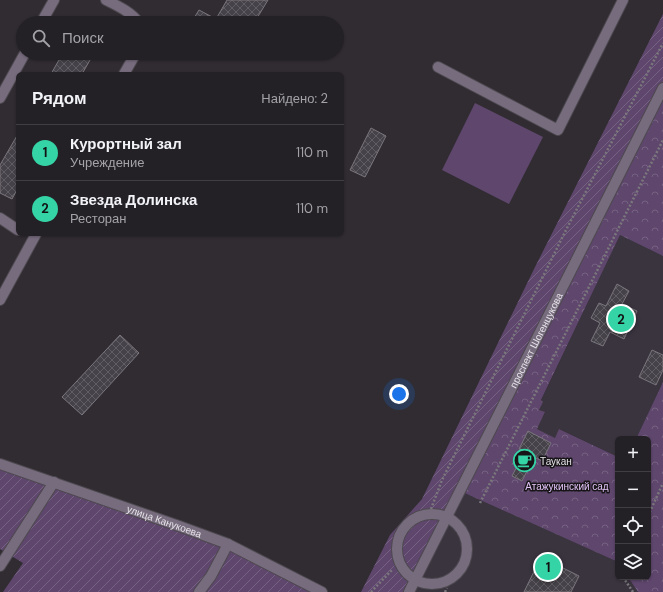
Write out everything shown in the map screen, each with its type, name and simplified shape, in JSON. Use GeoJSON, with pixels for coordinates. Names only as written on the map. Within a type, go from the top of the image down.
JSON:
{"type":"FeatureCollection","features":[{"type":"Feature","properties":{"kind":"street"},"geometry":{"type":"LineString","coordinates":[[45,16],[54,0]]}},
{"type":"Feature","properties":{"kind":"street"},"geometry":{"type":"LineString","coordinates":[[106,0],[134,16]]}},
{"type":"Feature","properties":{"kind":"street"},"geometry":{"type":"LineString","coordinates":[[438,68],[558,130],[623,0]]}},
{"type":"Feature","properties":{"kind":"street"},"geometry":{"type":"LineString","coordinates":[[0,98],[21,60]]}},
{"type":"Feature","properties":{"kind":"street"},"geometry":{"type":"LineString","coordinates":[[125,72],[132,60]]}},
{"type":"Feature","properties":{"kind":"street","name":"проспект Шогенцукова"},"geometry":{"type":"LineString","coordinates":[[409,592],[663,88]]}},
{"type":"Feature","properties":{"kind":"street"},"geometry":{"type":"LineString","coordinates":[[0,218],[16,229]]}},
{"type":"Feature","properties":{"kind":"street"},"geometry":{"type":"LineString","coordinates":[[0,300],[31,236]]}},
{"type":"Feature","properties":{"kind":"street","name":"улица Канукоева"},"geometry":{"type":"LineString","coordinates":[[0,464],[228,544],[322,592]]}},
{"type":"Feature","properties":{"kind":"street"},"geometry":{"type":"LineString","coordinates":[[0,566],[54,482]]}},
{"type":"Feature","properties":{"kind":"street"},"geometry":{"type":"LineString","coordinates":[[434,514],[447,517],[457,524],[464,534],[468,546],[466,559],[460,570],[451,579],[440,583],[427,584],[415,580],[405,571],[399,559],[397,546],[401,533],[409,522],[421,516],[434,514]]}},
{"type":"Feature","properties":{"kind":"street"},"geometry":{"type":"LineString","coordinates":[[199,592],[211,576],[228,544]]}},
{"type":"Feature","properties":{"kind":"path"},"geometry":{"type":"LineString","coordinates":[[431,509],[442,480],[566,230],[663,42]]}},
{"type":"Feature","properties":{"kind":"path"},"geometry":{"type":"LineString","coordinates":[[480,503],[663,140]]}},
{"type":"Feature","properties":{"kind":"path"},"geometry":{"type":"LineString","coordinates":[[651,509],[663,483]]}},
{"type":"Feature","properties":{"kind":"path"},"geometry":{"type":"LineString","coordinates":[[371,592],[392,570]]}},
{"type":"Feature","properties":{"kind":"path"},"geometry":{"type":"LineString","coordinates":[[625,580],[633,592]]}},
{"type":"Feature","properties":{"kind":"path"},"geometry":{"type":"LineString","coordinates":[[445,592],[447,588]]}},
{"type":"Feature","properties":{"kind":"shaded area"},"geometry":{"type":"Polygon","coordinates":[[[620,235],[663,256],[663,382],[637,436],[615,436],[615,456],[560,429],[555,438],[537,429],[545,413],[539,410],[543,401],[541,401],[620,235]]]}},
{"type":"Feature","properties":{"kind":"shaded area"},"geometry":{"type":"Polygon","coordinates":[[[460,491],[615,561],[615,580],[630,580],[638,592],[409,592],[460,491]]]}},
{"type":"Feature","properties":{"kind":"green space"},"geometry":{"type":"Polygon","coordinates":[[[663,14],[663,88],[409,592],[361,592],[390,535],[422,499],[535,267],[663,14]]]}},
{"type":"Feature","properties":{"kind":"green space","name":"Атажукинский сад"},"geometry":{"type":"Polygon","coordinates":[[[663,88],[663,256],[620,235],[541,400],[543,402],[539,410],[545,412],[537,429],[555,438],[559,429],[615,456],[615,561],[460,491],[663,88]]]}},
{"type":"Feature","properties":{"kind":"green space"},"geometry":{"type":"Polygon","coordinates":[[[475,103],[543,137],[509,204],[442,170],[475,103]]]}},
{"type":"Feature","properties":{"kind":"green space"},"geometry":{"type":"Polygon","coordinates":[[[663,382],[663,592],[638,592],[630,580],[651,580],[651,436],[637,436],[663,382]]]}},
{"type":"Feature","properties":{"kind":"green space"},"geometry":{"type":"Polygon","coordinates":[[[0,464],[179,526],[322,592],[3,592],[23,563],[0,549],[0,464]]]}},
{"type":"Feature","properties":{"kind":"building"},"geometry":{"type":"Polygon","coordinates":[[[227,0],[268,0],[258,16],[218,16],[227,0]]]}},
{"type":"Feature","properties":{"kind":"building"},"geometry":{"type":"Polygon","coordinates":[[[199,10],[210,16],[195,16],[199,10]]]}},
{"type":"Feature","properties":{"kind":"building"},"geometry":{"type":"Polygon","coordinates":[[[59,60],[90,60],[83,72],[52,72],[59,60]]]}},
{"type":"Feature","properties":{"kind":"building"},"geometry":{"type":"Polygon","coordinates":[[[371,128],[386,136],[365,177],[350,170],[371,128]]]}},
{"type":"Feature","properties":{"kind":"building"},"geometry":{"type":"Polygon","coordinates":[[[16,137],[16,192],[12,199],[0,193],[0,165],[16,137]]]}},
{"type":"Feature","properties":{"kind":"building"},"geometry":{"type":"Polygon","coordinates":[[[617,284],[629,291],[622,304],[637,311],[624,339],[610,332],[603,346],[591,341],[600,323],[591,318],[599,303],[606,306],[617,284]]]}},
{"type":"Feature","properties":{"kind":"building"},"geometry":{"type":"Polygon","coordinates":[[[120,335],[139,353],[82,415],[62,397],[120,335]]]}},
{"type":"Feature","properties":{"kind":"building"},"geometry":{"type":"Polygon","coordinates":[[[652,350],[663,355],[663,370],[656,385],[639,377],[652,350]]]}},
{"type":"Feature","properties":{"kind":"building"},"geometry":{"type":"Polygon","coordinates":[[[528,431],[551,443],[542,461],[534,457],[522,481],[512,476],[525,451],[519,449],[528,431]]]}},
{"type":"Feature","properties":{"kind":"building"},"geometry":{"type":"Polygon","coordinates":[[[541,557],[579,576],[571,592],[524,592],[541,557]]]}},
{"type":"Feature","properties":{"kind":"place","name":"Звезда Долинска"},"geometry":{"type":"Point","coordinates":[621,319]}},
{"type":"Feature","properties":{"kind":"place","name":"Таукан"},"geometry":{"type":"Point","coordinates":[524,461]}},
{"type":"Feature","properties":{"kind":"place","name":"Курортный зал"},"geometry":{"type":"Point","coordinates":[548,567]}}]}
